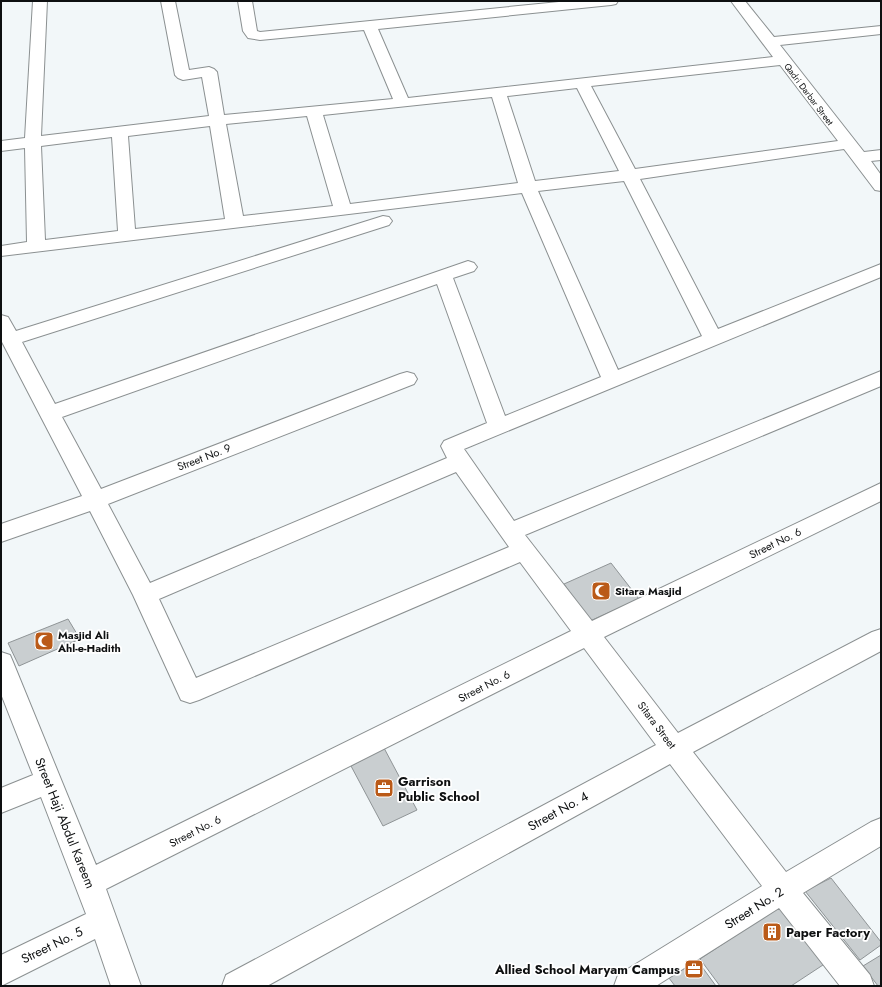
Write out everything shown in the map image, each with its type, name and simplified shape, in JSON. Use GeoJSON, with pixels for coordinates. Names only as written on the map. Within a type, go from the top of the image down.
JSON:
{"type":"FeatureCollection","features":[{"type":"Feature","properties":{"kind":"street"},"geometry":{"type":"LineString","coordinates":[[36,246],[33,142],[40,1]]}},
{"type":"Feature","properties":{"kind":"street"},"geometry":{"type":"LineString","coordinates":[[168,1],[183,75],[209,72],[235,223]]}},
{"type":"Feature","properties":{"kind":"street"},"geometry":{"type":"LineString","coordinates":[[244,1],[250,31],[253,35],[260,36],[611,1]]}},
{"type":"Feature","properties":{"kind":"street","name":"Qadri Darbar Street"},"geometry":{"type":"LineString","coordinates":[[738,1],[881,186]]}},
{"type":"Feature","properties":{"kind":"street"},"geometry":{"type":"LineString","coordinates":[[369,25],[402,103]]}},
{"type":"Feature","properties":{"kind":"street"},"geometry":{"type":"LineString","coordinates":[[770,42],[881,30]]}},
{"type":"Feature","properties":{"kind":"street"},"geometry":{"type":"LineString","coordinates":[[1,146],[218,120],[402,103],[783,60]]}},
{"type":"Feature","properties":{"kind":"street"},"geometry":{"type":"LineString","coordinates":[[582,82],[713,338]]}},
{"type":"Feature","properties":{"kind":"street"},"geometry":{"type":"LineString","coordinates":[[498,92],[528,187],[612,380]]}},
{"type":"Feature","properties":{"kind":"street"},"geometry":{"type":"LineString","coordinates":[[314,112],[343,210]]}},
{"type":"Feature","properties":{"kind":"street"},"geometry":{"type":"LineString","coordinates":[[120,131],[127,236]]}},
{"type":"Feature","properties":{"kind":"street"},"geometry":{"type":"LineString","coordinates":[[1,251],[630,175],[848,144]]}},
{"type":"Feature","properties":{"kind":"street"},"geometry":{"type":"LineString","coordinates":[[859,158],[881,155]]}},
{"type":"Feature","properties":{"kind":"street"},"geometry":{"type":"LineString","coordinates":[[383,222],[6,330],[145,595],[190,692],[517,541],[881,378]]}},
{"type":"Feature","properties":{"kind":"street"},"geometry":{"type":"LineString","coordinates":[[50,413],[468,267]]}},
{"type":"Feature","properties":{"kind":"street"},"geometry":{"type":"LineString","coordinates":[[444,275],[499,427],[881,270]]}},
{"type":"Feature","properties":{"kind":"street","name":"Street No. 9"},"geometry":{"type":"LineString","coordinates":[[1,533],[96,500],[407,379]]}},
{"type":"Feature","properties":{"kind":"street","name":"Sitara Street"},"geometry":{"type":"LineString","coordinates":[[499,427],[452,446],[460,461],[517,541],[782,890],[858,986]]}},
{"type":"Feature","properties":{"kind":"street"},"geometry":{"type":"LineString","coordinates":[[145,595],[460,461]]}},
{"type":"Feature","properties":{"kind":"street","name":"Street No. 6"},"geometry":{"type":"LineString","coordinates":[[89,883],[588,634],[881,491]]}},
{"type":"Feature","properties":{"kind":"street","name":"Street No. 4"},"geometry":{"type":"LineString","coordinates":[[237,986],[675,748],[881,639]]}},
{"type":"Feature","properties":{"kind":"street","name":"Street Haji Abdul Kareem"},"geometry":{"type":"LineString","coordinates":[[1,662],[89,883],[126,986]]}},
{"type":"Feature","properties":{"kind":"street"},"geometry":{"type":"LineString","coordinates":[[1,802],[48,781]]}},
{"type":"Feature","properties":{"kind":"street","name":"Street No. 2"},"geometry":{"type":"LineString","coordinates":[[629,986],[782,890],[881,831]]}},
{"type":"Feature","properties":{"kind":"street","name":"Street No. 5"},"geometry":{"type":"LineString","coordinates":[[1,971],[103,920]]}},
{"type":"Feature","properties":{"kind":"building","name":"Sitara Masjid"},"geometry":{"type":"Polygon","coordinates":[[[611,563],[639,599],[590,621],[564,584],[611,563]]]}},
{"type":"Feature","properties":{"kind":"building","name":"Masjid Ali Ahl-e-Hadith"},"geometry":{"type":"Polygon","coordinates":[[[68,619],[80,639],[19,666],[8,643],[68,619]]]}},
{"type":"Feature","properties":{"kind":"building","name":"Garrison Public School"},"geometry":{"type":"Polygon","coordinates":[[[384,748],[417,810],[383,826],[351,766],[384,748]]]}},
{"type":"Feature","properties":{"kind":"building"},"geometry":{"type":"Polygon","coordinates":[[[831,878],[881,942],[881,945],[860,960],[805,891],[831,878]]]}},
{"type":"Feature","properties":{"kind":"building","name":"Paper Factory"},"geometry":{"type":"Polygon","coordinates":[[[782,905],[826,963],[791,986],[720,986],[700,959],[782,905]]]}},
{"type":"Feature","properties":{"kind":"building"},"geometry":{"type":"Polygon","coordinates":[[[881,955],[881,986],[878,986],[863,966],[881,955]]]}},
{"type":"Feature","properties":{"kind":"building","name":"Allied School Maryam Campus"},"geometry":{"type":"Polygon","coordinates":[[[697,960],[716,986],[675,986],[669,978],[697,960]]]}},
{"type":"Feature","properties":{"kind":"place","name":"Sitara Masjid"},"geometry":{"type":"Point","coordinates":[601,591]}},
{"type":"Feature","properties":{"kind":"place","name":"Masjid Ali Ahl-e-Hadith"},"geometry":{"type":"Point","coordinates":[44,641]}},
{"type":"Feature","properties":{"kind":"place","name":"Garrison Public School"},"geometry":{"type":"Point","coordinates":[384,788]}},
{"type":"Feature","properties":{"kind":"place","name":"Paper Factory"},"geometry":{"type":"Point","coordinates":[772,932]}},
{"type":"Feature","properties":{"kind":"place","name":"Allied School Maryam Campus"},"geometry":{"type":"Point","coordinates":[694,969]}}]}
